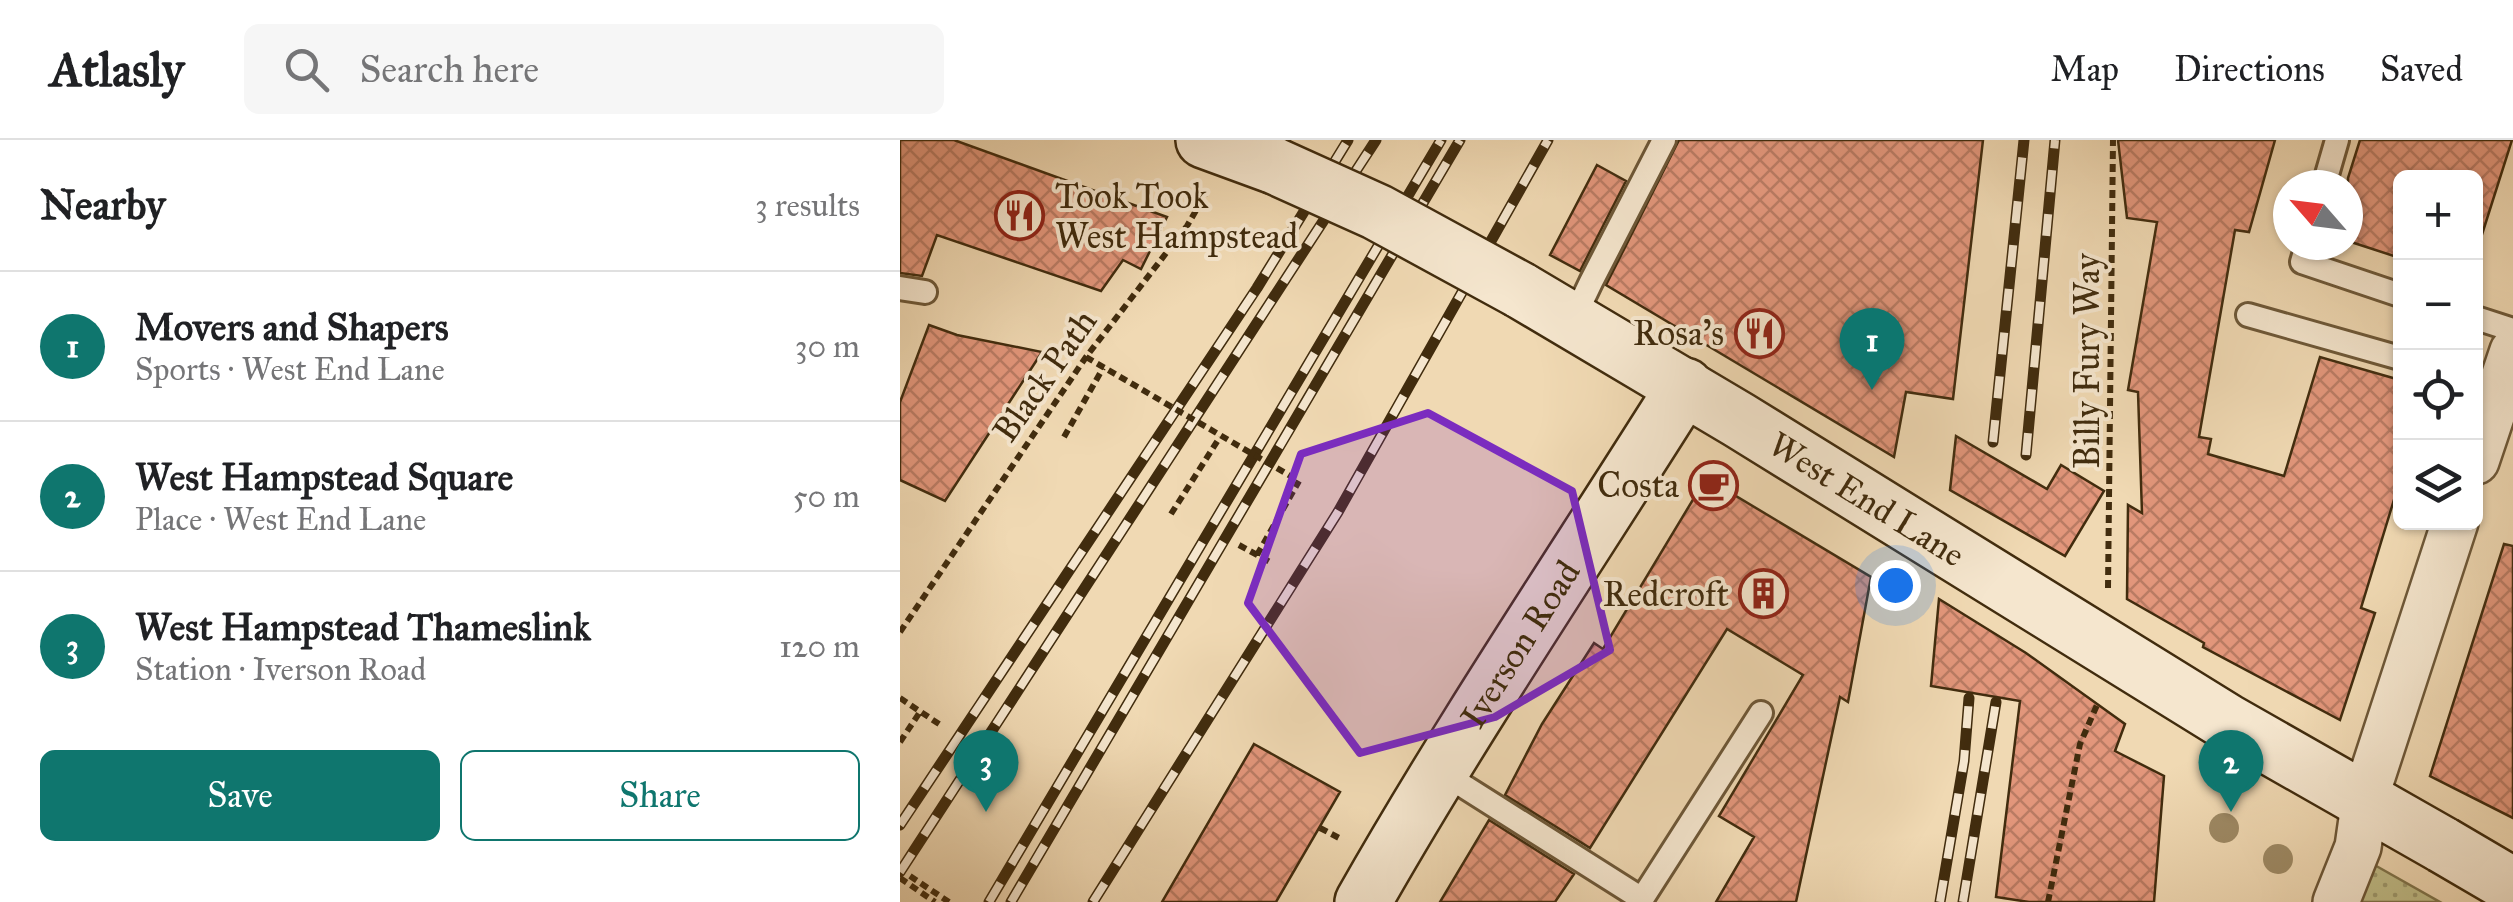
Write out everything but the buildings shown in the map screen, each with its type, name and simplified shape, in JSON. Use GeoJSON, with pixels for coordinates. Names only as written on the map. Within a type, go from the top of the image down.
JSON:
{"type":"FeatureCollection","features":[{"type":"Feature","properties":{"kind":"main road","name":"West End Lane"},"geometry":{"type":"LineString","coordinates":[[1236,152],[1377,212],[1520,290],[1685,386],[2227,722],[2513,886]]}},
{"type":"Feature","properties":{"kind":"main road","name":"Iverson Road"},"geometry":{"type":"LineString","coordinates":[[1362,902],[1438,770],[1561,586],[1685,386]]}},
{"type":"Feature","properties":{"kind":"street"},"geometry":{"type":"LineString","coordinates":[[2481,440],[2496,372]]}},
{"type":"Feature","properties":{"kind":"street"},"geometry":{"type":"LineString","coordinates":[[2336,902],[2358,848],[2365,798],[2452,530]]}},
{"type":"Feature","properties":{"kind":"lane"},"geometry":{"type":"LineString","coordinates":[[1580,325],[1581,303],[1664,140]]}},
{"type":"Feature","properties":{"kind":"lane"},"geometry":{"type":"LineString","coordinates":[[2328,170],[2337,140]]}},
{"type":"Feature","properties":{"kind":"lane"},"geometry":{"type":"LineString","coordinates":[[2303,260],[2393,293]]}},
{"type":"Feature","properties":{"kind":"lane"},"geometry":{"type":"LineString","coordinates":[[900,288],[925,292]]}},
{"type":"Feature","properties":{"kind":"lane"},"geometry":{"type":"LineString","coordinates":[[2248,315],[2393,356]]}},
{"type":"Feature","properties":{"kind":"lane"},"geometry":{"type":"LineString","coordinates":[[2483,320],[2513,330]]}},
{"type":"Feature","properties":{"kind":"lane"},"geometry":{"type":"LineString","coordinates":[[1438,770],[1641,901],[1761,713]]}},
{"type":"Feature","properties":{"kind":"path","name":"Billy Fury Way"},"geometry":{"type":"LineString","coordinates":[[2112,582],[2113,140]]}},
{"type":"Feature","properties":{"kind":"path","name":"Black Path"},"geometry":{"type":"LineString","coordinates":[[900,632],[1086,357],[1188,226],[1236,152]]}},
{"type":"Feature","properties":{"kind":"path"},"geometry":{"type":"LineString","coordinates":[[1086,357],[1299,481],[1256,555]]}},
{"type":"Feature","properties":{"kind":"path"},"geometry":{"type":"LineString","coordinates":[[1064,438],[1103,368]]}},
{"type":"Feature","properties":{"kind":"path"},"geometry":{"type":"LineString","coordinates":[[1172,514],[1220,437]]}},
{"type":"Feature","properties":{"kind":"path"},"geometry":{"type":"LineString","coordinates":[[1239,545],[1270,562]]}},
{"type":"Feature","properties":{"kind":"path"},"geometry":{"type":"LineString","coordinates":[[2048,902],[2080,744],[2103,690]]}},
{"type":"Feature","properties":{"kind":"path"},"geometry":{"type":"LineString","coordinates":[[900,698],[942,726]]}},
{"type":"Feature","properties":{"kind":"path"},"geometry":{"type":"LineString","coordinates":[[900,742],[920,712]]}},
{"type":"Feature","properties":{"kind":"path"},"geometry":{"type":"LineString","coordinates":[[910,876],[937,900]]}},
{"type":"Feature","properties":{"kind":"path"},"geometry":{"type":"LineString","coordinates":[[900,878],[937,900],[949,902]]}},
{"type":"Feature","properties":{"kind":"highlighted area"},"geometry":{"type":"Polygon","coordinates":[[[1428,413],[1572,491],[1610,650],[1495,717],[1360,753],[1248,603],[1301,454],[1428,413]]]}},
{"type":"Feature","properties":{"kind":"shaded area"},"geometry":{"type":"Polygon","coordinates":[[[2371,863],[2440,902],[2357,902],[2371,863]]]}},
{"type":"Feature","properties":{"kind":"railway"},"geometry":{"type":"LineString","coordinates":[[900,825],[1257,288],[1348,140]]}},
{"type":"Feature","properties":{"kind":"railway"},"geometry":{"type":"LineString","coordinates":[[900,872],[1376,140]]}},
{"type":"Feature","properties":{"kind":"railway"},"geometry":{"type":"LineString","coordinates":[[989,902],[1441,140]]}},
{"type":"Feature","properties":{"kind":"railway"},"geometry":{"type":"LineString","coordinates":[[1011,902],[1460,140]]}},
{"type":"Feature","properties":{"kind":"railway"},"geometry":{"type":"LineString","coordinates":[[1093,902],[1338,512],[1548,140]]}},
{"type":"Feature","properties":{"kind":"railway"},"geometry":{"type":"LineString","coordinates":[[1993,442],[2024,140]]}},
{"type":"Feature","properties":{"kind":"railway"},"geometry":{"type":"LineString","coordinates":[[2026,455],[2055,140]]}},
{"type":"Feature","properties":{"kind":"railway"},"geometry":{"type":"LineString","coordinates":[[1940,902],[1964,761],[1969,698]]}},
{"type":"Feature","properties":{"kind":"railway"},"geometry":{"type":"LineString","coordinates":[[1963,902],[1996,702]]}},
{"type":"Feature","properties":{"kind":"place","name":"Took Took West Hampstead"},"geometry":{"type":"Point","coordinates":[1020,216]}},
{"type":"Feature","properties":{"kind":"place","name":"Rosa's"},"geometry":{"type":"Point","coordinates":[1759,333]}},
{"type":"Feature","properties":{"kind":"place","name":"Movers and Shapers"},"geometry":{"type":"Point","coordinates":[1872,390]}},
{"type":"Feature","properties":{"kind":"place","name":"Costa"},"geometry":{"type":"Point","coordinates":[1714,485]}},
{"type":"Feature","properties":{"kind":"place","name":"Redcroft"},"geometry":{"type":"Point","coordinates":[1764,594]}},
{"type":"Feature","properties":{"kind":"place","name":"West Hampstead Thameslink"},"geometry":{"type":"Point","coordinates":[986,812]}},
{"type":"Feature","properties":{"kind":"place","name":"West Hampstead Square"},"geometry":{"type":"Point","coordinates":[2231,812]}}]}
